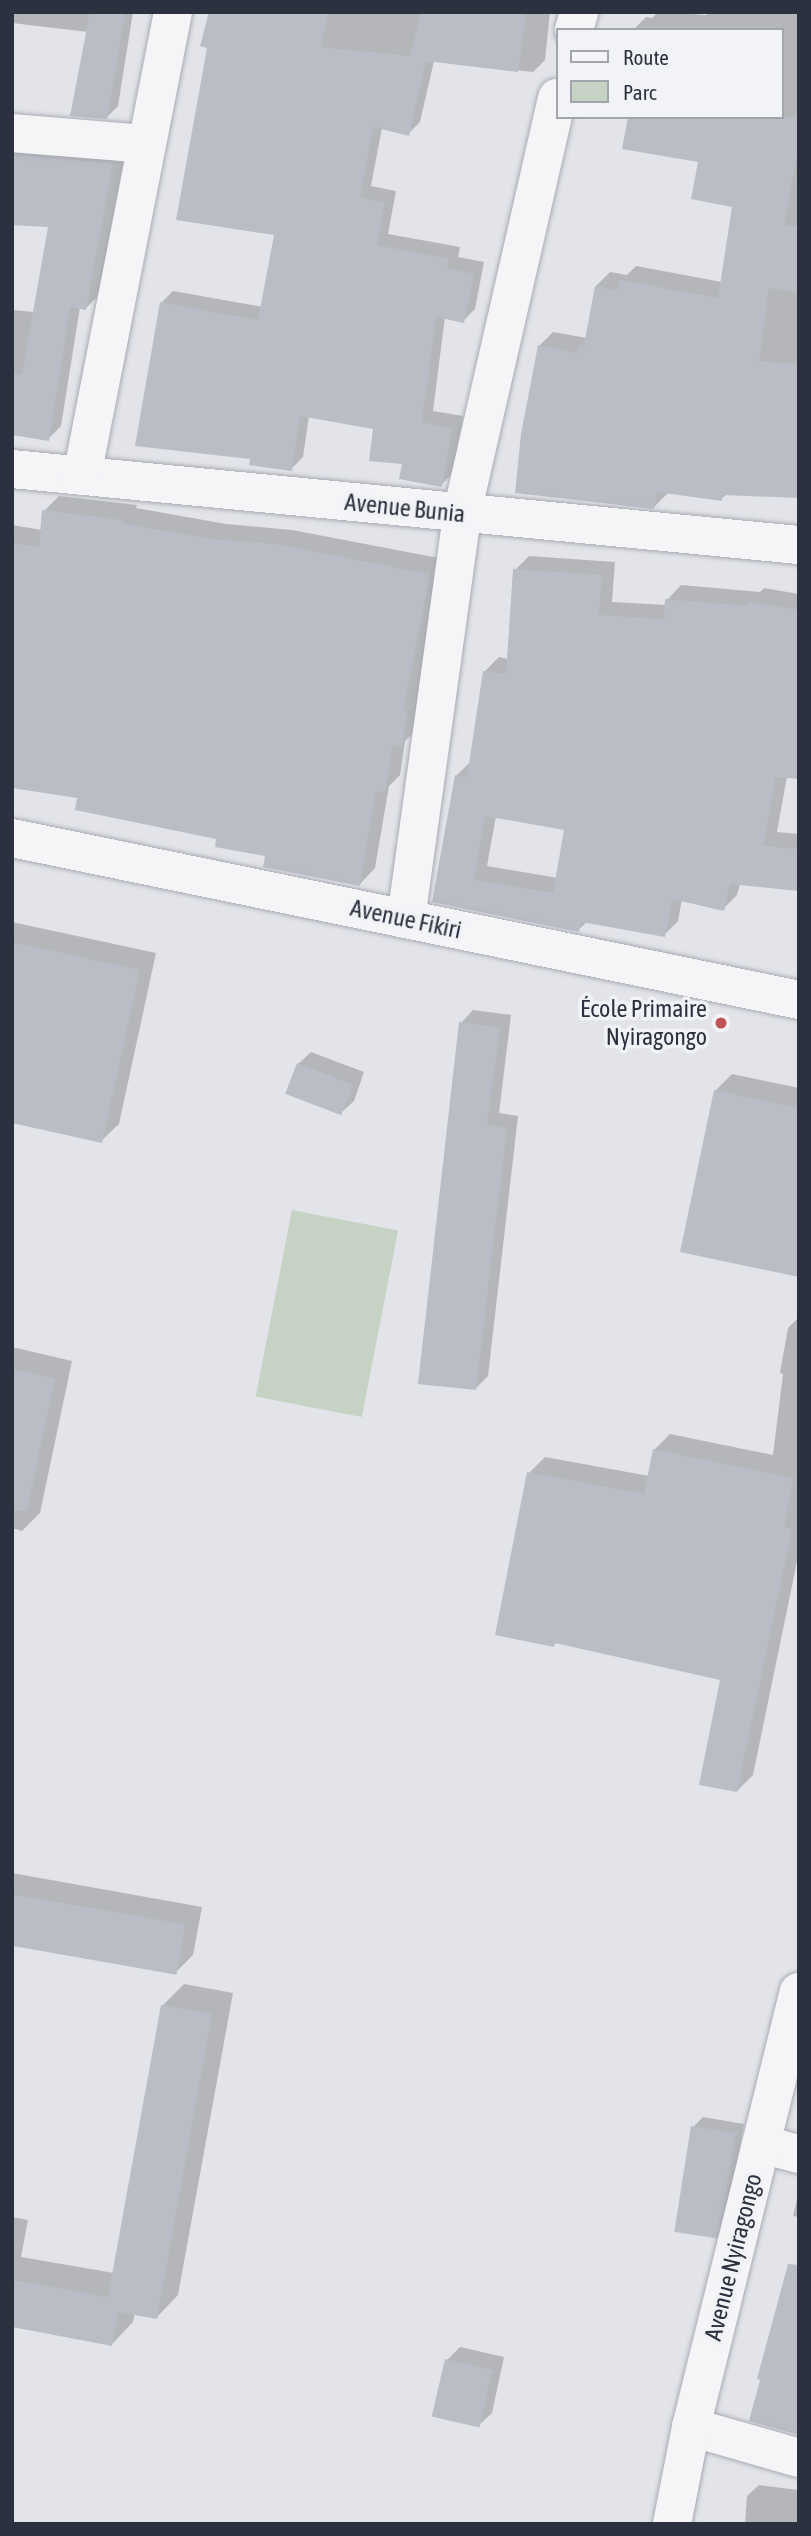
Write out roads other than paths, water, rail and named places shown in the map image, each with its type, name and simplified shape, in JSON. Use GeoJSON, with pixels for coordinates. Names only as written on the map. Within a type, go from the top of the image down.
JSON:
{"type":"FeatureCollection","features":[{"type":"Feature","properties":{"kind":"street"},"geometry":{"type":"LineString","coordinates":[[82,476],[173,12]]}},
{"type":"Feature","properties":{"kind":"street"},"geometry":{"type":"LineString","coordinates":[[406,919],[463,513],[556,102]]}},
{"type":"Feature","properties":{"kind":"street"},"geometry":{"type":"LineString","coordinates":[[12,133],[147,144]]}},
{"type":"Feature","properties":{"kind":"street","name":"Avenue Bunia"},"geometry":{"type":"LineString","coordinates":[[12,469],[799,545]]}},
{"type":"Feature","properties":{"kind":"street","name":"Avenue Fikiri"},"geometry":{"type":"LineString","coordinates":[[12,838],[799,1000]]}},
{"type":"Feature","properties":{"kind":"street","name":"Avenue Nyiragongo"},"geometry":{"type":"LineString","coordinates":[[673,2524],[691,2427],[799,1992]]}},
{"type":"Feature","properties":{"kind":"street"},"geometry":{"type":"LineString","coordinates":[[761,2144],[799,2154]]}},
{"type":"Feature","properties":{"kind":"street"},"geometry":{"type":"LineString","coordinates":[[691,2427],[799,2458]]}},
{"type":"Feature","properties":{"kind":"place","name":"École Primaire Nyiragongo"},"geometry":{"type":"Point","coordinates":[721,1023]}}]}
